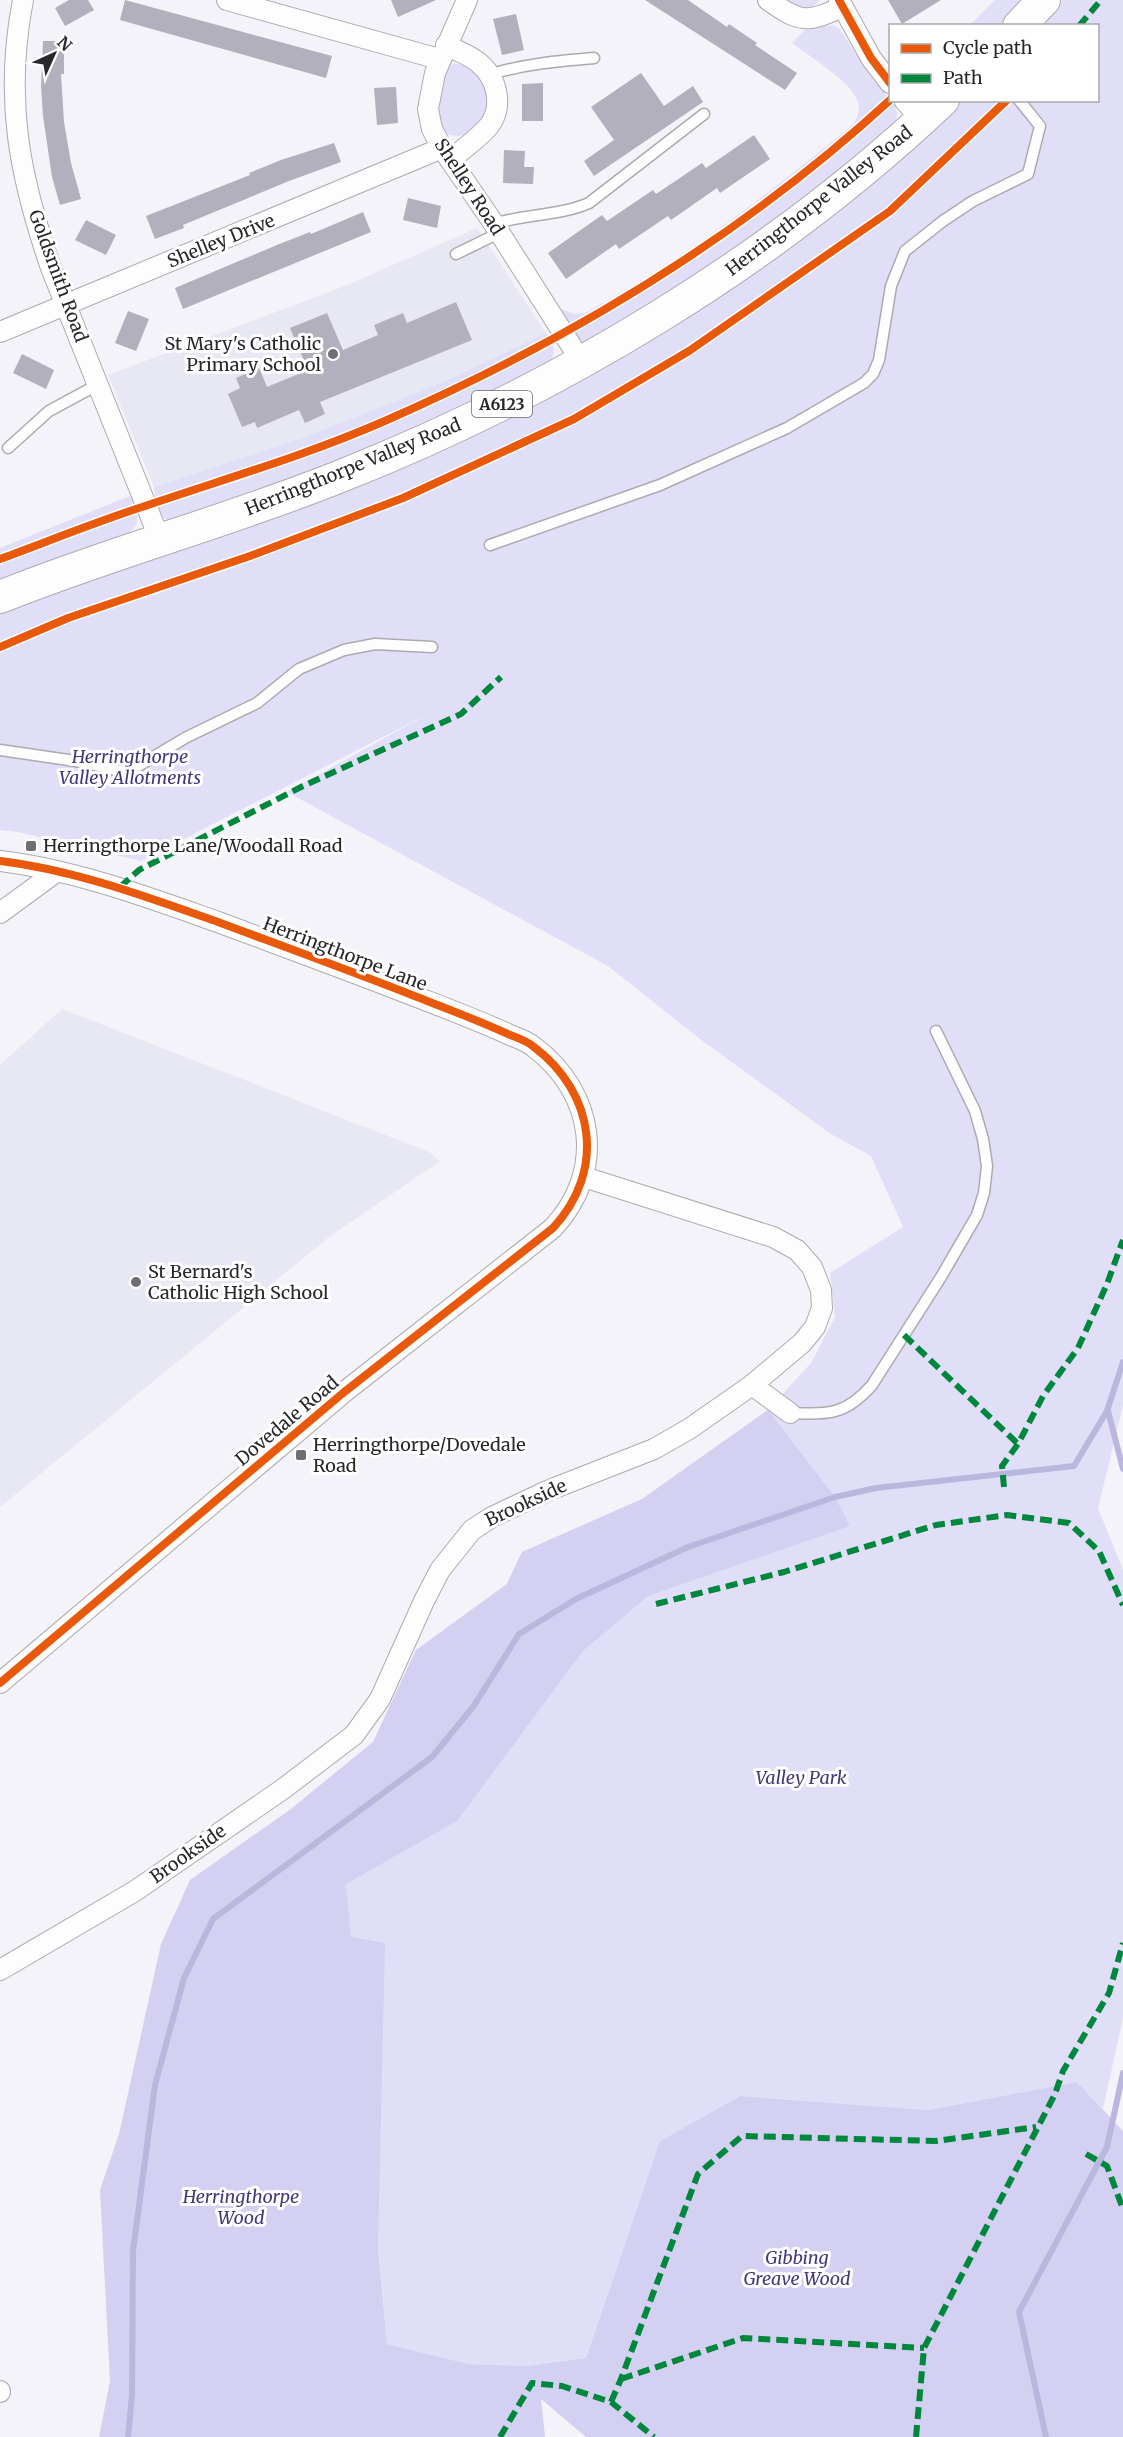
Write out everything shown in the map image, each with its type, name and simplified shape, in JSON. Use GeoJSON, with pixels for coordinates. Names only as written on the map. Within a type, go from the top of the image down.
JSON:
{"type":"FeatureCollection","features":[{"type":"Feature","properties":{"kind":"main road"},"geometry":{"type":"LineString","coordinates":[[1021,24],[1044,0]]}},
{"type":"Feature","properties":{"kind":"main road","name":"Herringthorpe Valley Road"},"geometry":{"type":"LineString","coordinates":[[0,597],[270,503],[404,451],[520,395],[623,338],[730,271],[836,192],[923,107]]}},
{"type":"Feature","properties":{"kind":"street","name":"Goldsmith Road"},"geometry":{"type":"LineString","coordinates":[[23,0],[16,44],[14,104],[18,142],[36,223],[66,305],[160,540]]}},
{"type":"Feature","properties":{"kind":"street"},"geometry":{"type":"LineString","coordinates":[[227,0],[477,61],[491,74]]}},
{"type":"Feature","properties":{"kind":"street","name":"Shelley Road"},"geometry":{"type":"LineString","coordinates":[[467,0],[443,52],[428,109],[432,129],[581,361]]}},
{"type":"Feature","properties":{"kind":"street"},"geometry":{"type":"LineString","coordinates":[[768,0],[798,18],[811,20],[841,4],[871,58],[889,80]]}},
{"type":"Feature","properties":{"kind":"street","name":"Shelley Drive"},"geometry":{"type":"LineString","coordinates":[[0,332],[446,154],[481,135],[495,117],[498,96],[491,74]]}},
{"type":"Feature","properties":{"kind":"street","name":"Herringthorpe Lane"},"geometry":{"type":"LineString","coordinates":[[0,861],[131,891],[350,970],[532,1045],[554,1064],[569,1083],[579,1108],[586,1130],[588,1150],[584,1177]]}},
{"type":"Feature","properties":{"kind":"street"},"geometry":{"type":"LineString","coordinates":[[1,908],[56,872]]}},
{"type":"Feature","properties":{"kind":"street","name":"Brookside"},"geometry":{"type":"LineString","coordinates":[[0,1970],[135,1892],[283,1789],[354,1735],[380,1699],[424,1600],[440,1570],[472,1530],[492,1517],[547,1491],[654,1449],[689,1429],[752,1384],[802,1343],[815,1327],[822,1308],[821,1290],[812,1267],[797,1250],[773,1237],[584,1177]]}},
{"type":"Feature","properties":{"kind":"street","name":"Dovedale Road"},"geometry":{"type":"LineString","coordinates":[[0,1683],[343,1393],[553,1228],[572,1205],[584,1177]]}},
{"type":"Feature","properties":{"kind":"street"},"geometry":{"type":"LineString","coordinates":[[752,1384],[790,1413]]}},
{"type":"Feature","properties":{"kind":"lane"},"geometry":{"type":"LineString","coordinates":[[491,74],[553,60],[594,58]]}},
{"type":"Feature","properties":{"kind":"lane"},"geometry":{"type":"LineString","coordinates":[[490,545],[670,480],[788,428],[864,383],[873,374],[879,360],[891,286],[905,252],[943,221],[973,201],[1028,174],[1040,126],[1021,102]]}},
{"type":"Feature","properties":{"kind":"lane"},"geometry":{"type":"LineString","coordinates":[[456,254],[511,219],[574,210],[589,203],[704,114]]}},
{"type":"Feature","properties":{"kind":"lane"},"geometry":{"type":"LineString","coordinates":[[8,448],[49,411],[99,384]]}},
{"type":"Feature","properties":{"kind":"lane"},"geometry":{"type":"LineString","coordinates":[[0,750],[130,771],[185,738],[256,703],[298,669],[344,650],[375,644],[432,647]]}},
{"type":"Feature","properties":{"kind":"lane"},"geometry":{"type":"LineString","coordinates":[[790,1413],[827,1413],[842,1409],[859,1400],[872,1385],[941,1277],[977,1215],[984,1193],[987,1166],[983,1139],[975,1111],[936,1031]]}},
{"type":"Feature","properties":{"kind":"shaded area","name":"St Mary's Catholic Primary School"},"geometry":{"type":"Polygon","coordinates":[[[477,228],[546,333],[441,383],[302,438],[154,487],[108,375],[345,286],[477,228]]]}},
{"type":"Feature","properties":{"kind":"shaded area","name":"St Bernard's Catholic High School"},"geometry":{"type":"Polygon","coordinates":[[[62,1009],[429,1152],[440,1161],[329,1237],[0,1507],[0,1065],[62,1009]]]}},
{"type":"Feature","properties":{"kind":"green space"},"geometry":{"type":"Polygon","coordinates":[[[786,0],[820,0],[811,9],[801,9],[786,0]]]}},
{"type":"Feature","properties":{"kind":"green space"},"geometry":{"type":"Polygon","coordinates":[[[995,0],[1027,0],[1003,24],[971,24],[995,0]]]}},
{"type":"Feature","properties":{"kind":"green space","name":"Valley Park"},"geometry":{"type":"Polygon","coordinates":[[[1063,0],[1123,0],[1123,1406],[1098,1508],[1123,1570],[1123,2018],[1103,2109],[1077,2082],[928,2110],[740,2096],[660,2141],[586,2358],[527,2366],[469,2364],[387,2344],[346,1884],[291,1809],[373,1742],[416,1650],[507,1584],[522,1552],[642,1499],[768,1410],[811,1363],[835,1317],[830,1273],[903,1227],[871,1156],[831,1134],[700,1039],[608,966],[287,792],[428,714],[141,861],[18,832],[0,830],[0,614],[77,583],[332,497],[387,475],[459,441],[892,161],[959,102],[1099,102],[1099,24],[1039,24],[1063,0]]]}},
{"type":"Feature","properties":{"kind":"green space"},"geometry":{"type":"Polygon","coordinates":[[[831,25],[839,28],[873,80],[889,98],[889,102],[893,103],[897,113],[896,123],[883,139],[705,275],[584,343],[578,338],[561,309],[575,314],[585,313],[656,272],[757,201],[854,124],[859,108],[848,86],[792,43],[805,30],[831,25]]]}},
{"type":"Feature","properties":{"kind":"green space"},"geometry":{"type":"Polygon","coordinates":[[[452,64],[463,64],[475,70],[482,78],[490,101],[479,125],[465,135],[458,136],[450,135],[442,130],[439,113],[444,78],[452,64]]]}},
{"type":"Feature","properties":{"kind":"green space"},"geometry":{"type":"Polygon","coordinates":[[[546,333],[554,348],[549,365],[489,399],[322,471],[173,523],[162,517],[157,510],[154,487],[302,438],[441,383],[546,333]]]}},
{"type":"Feature","properties":{"kind":"green space"},"geometry":{"type":"Polygon","coordinates":[[[130,496],[136,509],[137,520],[129,533],[0,580],[0,548],[130,496]]]}},
{"type":"Feature","properties":{"kind":"green space"},"geometry":{"type":"Polygon","coordinates":[[[768,1410],[835,1497],[850,1526],[648,1596],[583,1651],[457,1821],[346,1884],[351,1937],[385,1943],[378,2247],[387,2344],[469,2364],[527,2366],[586,2358],[660,2141],[740,2096],[928,2110],[1077,2082],[1123,2131],[1123,2437],[586,2437],[541,2399],[545,2437],[99,2437],[110,2381],[100,2190],[119,2134],[161,1944],[190,1880],[291,1809],[373,1742],[416,1650],[507,1584],[522,1552],[642,1499],[768,1410]]]}},
{"type":"Feature","properties":{"kind":"building"},"geometry":{"type":"Polygon","coordinates":[[[69,0],[88,0],[94,10],[65,26],[55,8],[69,0]]]}},
{"type":"Feature","properties":{"kind":"building"},"geometry":{"type":"Polygon","coordinates":[[[125,0],[332,56],[326,78],[120,20],[125,0]]]}},
{"type":"Feature","properties":{"kind":"building"},"geometry":{"type":"Polygon","coordinates":[[[391,0],[436,0],[398,17],[391,0]]]}},
{"type":"Feature","properties":{"kind":"building"},"geometry":{"type":"Polygon","coordinates":[[[645,0],[688,0],[727,27],[729,24],[757,43],[755,45],[797,73],[785,90],[645,0]]]}},
{"type":"Feature","properties":{"kind":"building"},"geometry":{"type":"Polygon","coordinates":[[[888,0],[941,0],[902,24],[888,0]]]}},
{"type":"Feature","properties":{"kind":"building"},"geometry":{"type":"Polygon","coordinates":[[[516,14],[524,50],[502,55],[493,19],[516,14]]]}},
{"type":"Feature","properties":{"kind":"building"},"geometry":{"type":"Polygon","coordinates":[[[43,41],[64,41],[64,74],[61,74],[64,122],[71,163],[81,199],[60,205],[52,177],[43,116],[41,86],[43,41]]]}},
{"type":"Feature","properties":{"kind":"building"},"geometry":{"type":"Polygon","coordinates":[[[641,73],[664,106],[693,86],[703,102],[594,176],[584,161],[614,140],[591,107],[641,73]]]}},
{"type":"Feature","properties":{"kind":"building"},"geometry":{"type":"Polygon","coordinates":[[[543,83],[543,121],[522,121],[522,84],[543,83]]]}},
{"type":"Feature","properties":{"kind":"building"},"geometry":{"type":"Polygon","coordinates":[[[396,87],[398,123],[377,125],[374,88],[396,87]]]}},
{"type":"Feature","properties":{"kind":"building"},"geometry":{"type":"Polygon","coordinates":[[[754,135],[770,159],[720,193],[717,188],[671,220],[668,216],[619,249],[616,244],[566,279],[548,253],[602,215],[607,221],[653,190],[656,194],[702,163],[706,168],[754,135]]]}},
{"type":"Feature","properties":{"kind":"building"},"geometry":{"type":"Polygon","coordinates":[[[334,143],[341,162],[289,181],[155,239],[146,216],[250,175],[249,173],[281,160],[334,143]]]}},
{"type":"Feature","properties":{"kind":"building"},"geometry":{"type":"Polygon","coordinates":[[[504,150],[525,151],[524,167],[534,167],[533,184],[503,183],[504,150]]]}},
{"type":"Feature","properties":{"kind":"building"},"geometry":{"type":"Polygon","coordinates":[[[408,198],[441,206],[437,228],[403,220],[408,198]]]}},
{"type":"Feature","properties":{"kind":"building"},"geometry":{"type":"Polygon","coordinates":[[[363,212],[371,232],[183,309],[175,288],[363,212]]]}},
{"type":"Feature","properties":{"kind":"building"},"geometry":{"type":"Polygon","coordinates":[[[86,220],[116,235],[106,255],[75,240],[86,220]]]}},
{"type":"Feature","properties":{"kind":"building"},"geometry":{"type":"Polygon","coordinates":[[[456,302],[472,340],[320,402],[325,414],[305,423],[299,410],[257,428],[255,422],[242,427],[228,394],[240,388],[236,378],[259,368],[267,387],[308,370],[290,328],[327,313],[343,350],[378,335],[374,325],[403,313],[407,323],[456,302]]]}},
{"type":"Feature","properties":{"kind":"building"},"geometry":{"type":"Polygon","coordinates":[[[128,311],[149,319],[136,351],[115,343],[128,311]]]}},
{"type":"Feature","properties":{"kind":"building"},"geometry":{"type":"Polygon","coordinates":[[[22,354],[54,370],[46,389],[13,373],[22,354]]]}},
{"type":"Feature","properties":{"kind":"waterway"},"geometry":{"type":"LineString","coordinates":[[128,2437],[132,2395],[133,2251],[155,2085],[184,1978],[213,1919],[432,1757],[473,1707],[519,1634],[576,1599],[688,1547],[835,1497],[876,1488],[1074,1466],[1107,1411],[1123,1362]]}},
{"type":"Feature","properties":{"kind":"waterway"},"geometry":{"type":"LineString","coordinates":[[1108,1411],[1123,1469]]}},
{"type":"Feature","properties":{"kind":"waterway"},"geometry":{"type":"LineString","coordinates":[[1046,2437],[1019,2312],[1107,2147],[1123,2073]]}},
{"type":"Feature","properties":{"kind":"marked path"},"geometry":{"type":"LineString","coordinates":[[1081,24],[1101,0]]}},
{"type":"Feature","properties":{"kind":"marked path"},"geometry":{"type":"LineString","coordinates":[[120,887],[139,870],[303,786],[461,714],[501,677]]}},
{"type":"Feature","properties":{"kind":"marked path"},"geometry":{"type":"LineString","coordinates":[[1004,1487],[1002,1466],[1018,1444],[1043,1396],[1078,1348],[1107,1284],[1123,1240]]}},
{"type":"Feature","properties":{"kind":"marked path"},"geometry":{"type":"LineString","coordinates":[[904,1335],[1018,1444]]}},
{"type":"Feature","properties":{"kind":"marked path"},"geometry":{"type":"LineString","coordinates":[[656,1604],[784,1572],[936,1525],[1007,1515],[1069,1523],[1099,1551],[1123,1605]]}},
{"type":"Feature","properties":{"kind":"marked path"},"geometry":{"type":"LineString","coordinates":[[916,2437],[924,2348],[1055,2094],[1063,2071],[1109,1993],[1123,1943]]}},
{"type":"Feature","properties":{"kind":"marked path"},"geometry":{"type":"LineString","coordinates":[[611,2402],[698,2174],[742,2136],[936,2141],[1036,2127]]}},
{"type":"Feature","properties":{"kind":"marked path"},"geometry":{"type":"LineString","coordinates":[[1086,2154],[1107,2166],[1123,2209]]}},
{"type":"Feature","properties":{"kind":"marked path"},"geometry":{"type":"LineString","coordinates":[[621,2379],[743,2338],[924,2348]]}},
{"type":"Feature","properties":{"kind":"marked path"},"geometry":{"type":"LineString","coordinates":[[500,2437],[532,2383],[562,2386],[611,2402],[654,2437]]}},
{"type":"Feature","properties":{"kind":"cycle path"},"geometry":{"type":"LineString","coordinates":[[839,0],[871,58],[889,82]]}},
{"type":"Feature","properties":{"kind":"cycle path"},"geometry":{"type":"LineString","coordinates":[[0,559],[111,518],[328,444],[455,389],[522,355],[652,281],[714,239],[775,196],[889,101]]}},
{"type":"Feature","properties":{"kind":"cycle path"},"geometry":{"type":"LineString","coordinates":[[0,647],[68,618],[250,556],[403,498],[574,419],[689,351],[890,211],[1005,102]]}},
{"type":"Feature","properties":{"kind":"cycle path"},"geometry":{"type":"LineString","coordinates":[[0,861],[56,871],[165,903],[464,1015],[525,1041],[555,1066],[570,1087],[581,1109],[586,1133],[586,1158],[581,1182],[570,1206],[553,1228],[343,1393],[0,1683]]}},
{"type":"Feature","properties":{"kind":"place","name":"St Mary's Catholic Primary School"},"geometry":{"type":"Point","coordinates":[333,354]}},
{"type":"Feature","properties":{"kind":"place","name":"Herringthorpe Lane/Woodall Road"},"geometry":{"type":"Point","coordinates":[31,846]}},
{"type":"Feature","properties":{"kind":"place","name":"St Bernard's Catholic High School"},"geometry":{"type":"Point","coordinates":[136,1282]}},
{"type":"Feature","properties":{"kind":"place","name":"Herringthorpe/Dovedale Road"},"geometry":{"type":"Point","coordinates":[301,1455]}},
{"type":"Feature","properties":{"kind":"park label","name":"Herringthorpe Valley Allotments"},"geometry":{"type":"Point","coordinates":[130,768]}},
{"type":"Feature","properties":{"kind":"park label","name":"Herringthorpe Wood"},"geometry":{"type":"Point","coordinates":[241,2207]}},
{"type":"Feature","properties":{"kind":"park label","name":"Gibbing Greave Wood"},"geometry":{"type":"Point","coordinates":[797,2268]}}]}
